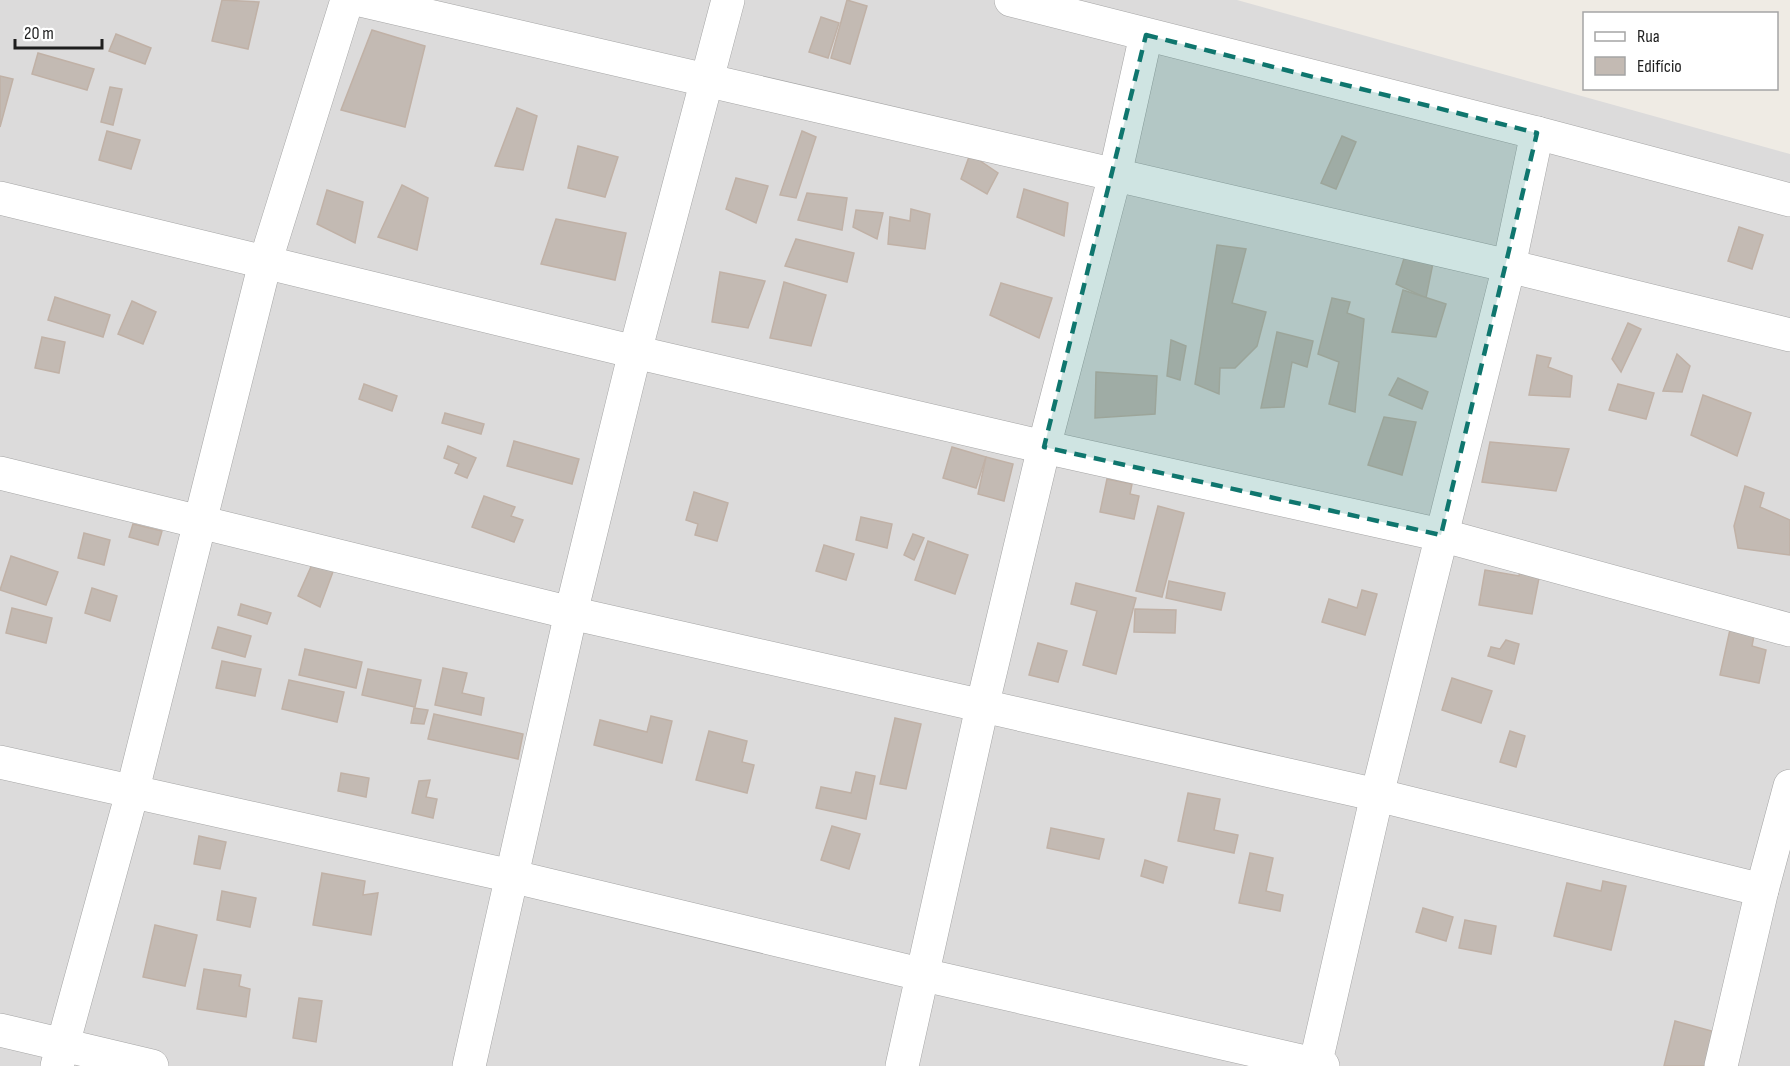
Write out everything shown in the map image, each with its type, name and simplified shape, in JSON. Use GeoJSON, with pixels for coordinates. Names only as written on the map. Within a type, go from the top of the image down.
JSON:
{"type":"FeatureCollection","features":[{"type":"Feature","properties":{"kind":"street"},"geometry":{"type":"LineString","coordinates":[[59,1055],[132,793],[265,263],[346,0]]}},
{"type":"Feature","properties":{"kind":"street"},"geometry":{"type":"LineString","coordinates":[[360,0],[1509,266],[1790,335]]}},
{"type":"Feature","properties":{"kind":"street"},"geometry":{"type":"LineString","coordinates":[[469,1066],[571,613],[635,352],[728,0]]}},
{"type":"Feature","properties":{"kind":"street"},"geometry":{"type":"LineString","coordinates":[[1011,0],[1537,133],[1790,200]]}},
{"type":"Feature","properties":{"kind":"street"},"geometry":{"type":"LineString","coordinates":[[902,1066],[982,707],[1044,447],[1115,175],[1146,35]]}},
{"type":"Feature","properties":{"kind":"street"},"geometry":{"type":"LineString","coordinates":[[0,762],[512,876],[924,975],[1318,1065],[1377,795],[1509,266],[1537,133]]}},
{"type":"Feature","properties":{"kind":"street"},"geometry":{"type":"LineString","coordinates":[[0,198],[635,352],[1044,447],[1441,535],[1790,630]]}},
{"type":"Feature","properties":{"kind":"street"},"geometry":{"type":"LineString","coordinates":[[0,473],[571,613],[1377,795],[1762,890]]}},
{"type":"Feature","properties":{"kind":"street"},"geometry":{"type":"LineString","coordinates":[[1721,1066],[1762,890],[1790,786]]}},
{"type":"Feature","properties":{"kind":"street"},"geometry":{"type":"LineString","coordinates":[[0,1030],[59,1055],[152,1066]]}},
{"type":"Feature","properties":{"kind":"highlighted area"},"geometry":{"type":"Polygon","coordinates":[[[1146,35],[1537,133],[1441,535],[1044,447],[1146,35]]]}},
{"type":"Feature","properties":{"kind":"shaded area"},"geometry":{"type":"Polygon","coordinates":[[[0,0],[1237,0],[1790,154],[1790,1066],[0,1066],[0,0]]]}},
{"type":"Feature","properties":{"kind":"building"},"geometry":{"type":"Polygon","coordinates":[[[222,0],[259,2],[248,49],[212,41],[222,0]]]}},
{"type":"Feature","properties":{"kind":"building"},"geometry":{"type":"Polygon","coordinates":[[[847,0],[867,6],[850,64],[831,58],[847,0]]]}},
{"type":"Feature","properties":{"kind":"building"},"geometry":{"type":"Polygon","coordinates":[[[821,17],[839,23],[828,58],[809,52],[821,17]]]}},
{"type":"Feature","properties":{"kind":"building"},"geometry":{"type":"Polygon","coordinates":[[[372,30],[425,46],[405,127],[341,110],[372,30]]]}},
{"type":"Feature","properties":{"kind":"building"},"geometry":{"type":"Polygon","coordinates":[[[116,34],[151,48],[145,64],[109,51],[116,34]]]}},
{"type":"Feature","properties":{"kind":"building"},"geometry":{"type":"Polygon","coordinates":[[[38,53],[94,69],[87,90],[32,74],[38,53]]]}},
{"type":"Feature","properties":{"kind":"building"},"geometry":{"type":"Polygon","coordinates":[[[0,76],[13,79],[0,127],[0,76]]]}},
{"type":"Feature","properties":{"kind":"building"},"geometry":{"type":"Polygon","coordinates":[[[110,87],[122,89],[113,125],[101,122],[110,87]]]}},
{"type":"Feature","properties":{"kind":"building"},"geometry":{"type":"Polygon","coordinates":[[[517,108],[537,116],[523,170],[495,166],[517,108]]]}},
{"type":"Feature","properties":{"kind":"building"},"geometry":{"type":"Polygon","coordinates":[[[107,131],[140,140],[131,169],[99,160],[107,131]]]}},
{"type":"Feature","properties":{"kind":"building"},"geometry":{"type":"Polygon","coordinates":[[[802,131],[816,137],[796,198],[780,195],[802,131]]]}},
{"type":"Feature","properties":{"kind":"building"},"geometry":{"type":"Polygon","coordinates":[[[1342,136],[1356,142],[1336,189],[1321,183],[1342,136]]]}},
{"type":"Feature","properties":{"kind":"building"},"geometry":{"type":"Polygon","coordinates":[[[578,146],[618,157],[605,197],[568,188],[578,146]]]}},
{"type":"Feature","properties":{"kind":"building"},"geometry":{"type":"Polygon","coordinates":[[[970,154],[998,173],[987,194],[961,179],[970,154]]]}},
{"type":"Feature","properties":{"kind":"building"},"geometry":{"type":"Polygon","coordinates":[[[736,178],[768,186],[756,223],[726,209],[736,178]]]}},
{"type":"Feature","properties":{"kind":"building"},"geometry":{"type":"Polygon","coordinates":[[[402,185],[428,198],[417,250],[378,237],[402,185]]]}},
{"type":"Feature","properties":{"kind":"building"},"geometry":{"type":"Polygon","coordinates":[[[1024,189],[1068,203],[1064,236],[1017,217],[1024,189]]]}},
{"type":"Feature","properties":{"kind":"building"},"geometry":{"type":"Polygon","coordinates":[[[327,190],[363,202],[355,243],[317,224],[327,190]]]}},
{"type":"Feature","properties":{"kind":"building"},"geometry":{"type":"Polygon","coordinates":[[[807,193],[847,198],[842,230],[798,220],[807,193]]]}},
{"type":"Feature","properties":{"kind":"building"},"geometry":{"type":"Polygon","coordinates":[[[911,209],[930,214],[925,249],[888,244],[890,217],[910,221],[911,209]]]}},
{"type":"Feature","properties":{"kind":"building"},"geometry":{"type":"Polygon","coordinates":[[[856,210],[883,213],[877,239],[853,227],[856,210]]]}},
{"type":"Feature","properties":{"kind":"building"},"geometry":{"type":"Polygon","coordinates":[[[556,219],[626,233],[615,280],[541,264],[556,219]]]}},
{"type":"Feature","properties":{"kind":"building"},"geometry":{"type":"Polygon","coordinates":[[[1739,227],[1763,235],[1752,269],[1728,261],[1739,227]]]}},
{"type":"Feature","properties":{"kind":"building"},"geometry":{"type":"Polygon","coordinates":[[[796,239],[854,253],[847,282],[785,266],[796,239]]]}},
{"type":"Feature","properties":{"kind":"building"},"geometry":{"type":"Polygon","coordinates":[[[1217,245],[1246,249],[1232,303],[1266,312],[1257,346],[1235,368],[1220,368],[1219,394],[1195,384],[1217,245]]]}},
{"type":"Feature","properties":{"kind":"building"},"geometry":{"type":"Polygon","coordinates":[[[1406,252],[1434,258],[1426,298],[1396,284],[1406,252]]]}},
{"type":"Feature","properties":{"kind":"building"},"geometry":{"type":"Polygon","coordinates":[[[720,272],[765,281],[748,328],[712,322],[720,272]]]}},
{"type":"Feature","properties":{"kind":"building"},"geometry":{"type":"Polygon","coordinates":[[[784,282],[826,295],[811,346],[770,338],[784,282]]]}},
{"type":"Feature","properties":{"kind":"building"},"geometry":{"type":"Polygon","coordinates":[[[1001,283],[1052,298],[1039,338],[990,315],[1001,283]]]}},
{"type":"Feature","properties":{"kind":"building"},"geometry":{"type":"Polygon","coordinates":[[[1403,290],[1446,304],[1436,337],[1392,332],[1403,290]]]}},
{"type":"Feature","properties":{"kind":"building"},"geometry":{"type":"Polygon","coordinates":[[[55,297],[110,315],[103,337],[48,320],[55,297]]]}},
{"type":"Feature","properties":{"kind":"building"},"geometry":{"type":"Polygon","coordinates":[[[1332,298],[1350,302],[1347,313],[1364,319],[1355,412],[1329,404],[1339,362],[1318,354],[1332,298]]]}},
{"type":"Feature","properties":{"kind":"building"},"geometry":{"type":"Polygon","coordinates":[[[132,301],[156,312],[143,344],[118,334],[132,301]]]}},
{"type":"Feature","properties":{"kind":"building"},"geometry":{"type":"Polygon","coordinates":[[[1628,323],[1641,329],[1621,372],[1612,359],[1628,323]]]}},
{"type":"Feature","properties":{"kind":"building"},"geometry":{"type":"Polygon","coordinates":[[[1277,332],[1313,341],[1307,367],[1292,362],[1284,407],[1261,408],[1277,332]]]}},
{"type":"Feature","properties":{"kind":"building"},"geometry":{"type":"Polygon","coordinates":[[[42,337],[65,342],[59,373],[35,368],[42,337]]]}},
{"type":"Feature","properties":{"kind":"building"},"geometry":{"type":"Polygon","coordinates":[[[1171,340],[1186,346],[1180,380],[1167,376],[1171,340]]]}},
{"type":"Feature","properties":{"kind":"building"},"geometry":{"type":"Polygon","coordinates":[[[1677,354],[1690,366],[1682,392],[1663,391],[1677,354]]]}},
{"type":"Feature","properties":{"kind":"building"},"geometry":{"type":"Polygon","coordinates":[[[1537,355],[1551,358],[1548,367],[1572,376],[1570,397],[1529,395],[1537,355]]]}},
{"type":"Feature","properties":{"kind":"building"},"geometry":{"type":"Polygon","coordinates":[[[1096,372],[1157,376],[1155,414],[1095,418],[1096,372]]]}},
{"type":"Feature","properties":{"kind":"building"},"geometry":{"type":"Polygon","coordinates":[[[1398,378],[1428,392],[1422,409],[1389,395],[1398,378]]]}},
{"type":"Feature","properties":{"kind":"building"},"geometry":{"type":"Polygon","coordinates":[[[364,384],[397,396],[392,411],[359,399],[364,384]]]}},
{"type":"Feature","properties":{"kind":"building"},"geometry":{"type":"Polygon","coordinates":[[[1618,384],[1654,393],[1646,419],[1609,410],[1618,384]]]}},
{"type":"Feature","properties":{"kind":"building"},"geometry":{"type":"Polygon","coordinates":[[[1703,395],[1751,413],[1737,456],[1691,435],[1703,395]]]}},
{"type":"Feature","properties":{"kind":"building"},"geometry":{"type":"Polygon","coordinates":[[[445,413],[484,424],[481,434],[442,423],[445,413]]]}},
{"type":"Feature","properties":{"kind":"building"},"geometry":{"type":"Polygon","coordinates":[[[1384,417],[1416,422],[1402,475],[1368,465],[1384,417]]]}},
{"type":"Feature","properties":{"kind":"building"},"geometry":{"type":"Polygon","coordinates":[[[514,441],[579,459],[572,484],[507,466],[514,441]]]}},
{"type":"Feature","properties":{"kind":"building"},"geometry":{"type":"Polygon","coordinates":[[[1490,442],[1569,449],[1556,491],[1482,482],[1490,442]]]}},
{"type":"Feature","properties":{"kind":"building"},"geometry":{"type":"Polygon","coordinates":[[[448,446],[476,458],[467,478],[455,473],[459,464],[444,458],[448,446]]]}},
{"type":"Feature","properties":{"kind":"building"},"geometry":{"type":"Polygon","coordinates":[[[952,447],[986,457],[976,488],[943,478],[952,447]]]}},
{"type":"Feature","properties":{"kind":"building"},"geometry":{"type":"Polygon","coordinates":[[[986,457],[1013,464],[1004,501],[978,494],[986,457]]]}},
{"type":"Feature","properties":{"kind":"building"},"geometry":{"type":"Polygon","coordinates":[[[1107,479],[1132,484],[1130,494],[1139,496],[1134,519],[1100,512],[1107,479]]]}},
{"type":"Feature","properties":{"kind":"building"},"geometry":{"type":"Polygon","coordinates":[[[1745,486],[1764,493],[1760,507],[1790,520],[1790,555],[1738,548],[1734,526],[1745,486]]]}},
{"type":"Feature","properties":{"kind":"building"},"geometry":{"type":"Polygon","coordinates":[[[694,492],[728,503],[717,541],[695,535],[698,524],[686,520],[694,492]]]}},
{"type":"Feature","properties":{"kind":"building"},"geometry":{"type":"Polygon","coordinates":[[[484,496],[515,507],[511,516],[523,520],[514,542],[472,527],[484,496]]]}},
{"type":"Feature","properties":{"kind":"building"},"geometry":{"type":"Polygon","coordinates":[[[1158,506],[1184,513],[1162,597],[1136,591],[1158,506]]]}},
{"type":"Feature","properties":{"kind":"building"},"geometry":{"type":"Polygon","coordinates":[[[861,517],[892,524],[887,548],[856,540],[861,517]]]}},
{"type":"Feature","properties":{"kind":"building"},"geometry":{"type":"Polygon","coordinates":[[[133,524],[162,531],[158,545],[129,537],[133,524]]]}},
{"type":"Feature","properties":{"kind":"building"},"geometry":{"type":"Polygon","coordinates":[[[84,533],[110,540],[104,565],[78,558],[84,533]]]}},
{"type":"Feature","properties":{"kind":"building"},"geometry":{"type":"Polygon","coordinates":[[[913,534],[924,538],[914,560],[904,555],[913,534]]]}},
{"type":"Feature","properties":{"kind":"building"},"geometry":{"type":"Polygon","coordinates":[[[928,541],[968,555],[955,594],[915,580],[928,541]]]}},
{"type":"Feature","properties":{"kind":"building"},"geometry":{"type":"Polygon","coordinates":[[[824,545],[854,554],[846,580],[816,571],[824,545]]]}},
{"type":"Feature","properties":{"kind":"building"},"geometry":{"type":"Polygon","coordinates":[[[11,556],[58,572],[46,605],[0,590],[11,556]]]}},
{"type":"Feature","properties":{"kind":"building"},"geometry":{"type":"Polygon","coordinates":[[[314,560],[334,569],[320,607],[298,596],[314,560]]]}},
{"type":"Feature","properties":{"kind":"building"},"geometry":{"type":"Polygon","coordinates":[[[1485,570],[1519,576],[1520,570],[1540,573],[1532,614],[1479,605],[1485,570]]]}},
{"type":"Feature","properties":{"kind":"building"},"geometry":{"type":"Polygon","coordinates":[[[1169,581],[1225,593],[1221,610],[1166,598],[1169,581]]]}},
{"type":"Feature","properties":{"kind":"building"},"geometry":{"type":"Polygon","coordinates":[[[1076,583],[1136,598],[1116,674],[1083,665],[1097,611],[1071,604],[1076,583]]]}},
{"type":"Feature","properties":{"kind":"building"},"geometry":{"type":"Polygon","coordinates":[[[92,588],[117,596],[110,621],[85,613],[92,588]]]}},
{"type":"Feature","properties":{"kind":"building"},"geometry":{"type":"Polygon","coordinates":[[[1362,590],[1377,594],[1365,635],[1322,622],[1329,599],[1357,608],[1362,590]]]}},
{"type":"Feature","properties":{"kind":"building"},"geometry":{"type":"Polygon","coordinates":[[[241,604],[271,613],[267,624],[238,615],[241,604]]]}},
{"type":"Feature","properties":{"kind":"building"},"geometry":{"type":"Polygon","coordinates":[[[12,608],[52,618],[46,643],[6,633],[12,608]]]}},
{"type":"Feature","properties":{"kind":"building"},"geometry":{"type":"Polygon","coordinates":[[[1135,609],[1176,610],[1175,633],[1134,632],[1135,609]]]}},
{"type":"Feature","properties":{"kind":"building"},"geometry":{"type":"Polygon","coordinates":[[[1731,625],[1755,630],[1752,646],[1766,650],[1759,683],[1720,675],[1731,625]]]}},
{"type":"Feature","properties":{"kind":"building"},"geometry":{"type":"Polygon","coordinates":[[[218,627],[251,636],[245,657],[212,648],[218,627]]]}},
{"type":"Feature","properties":{"kind":"building"},"geometry":{"type":"Polygon","coordinates":[[[1506,640],[1519,644],[1514,664],[1488,656],[1491,647],[1500,649],[1506,640]]]}},
{"type":"Feature","properties":{"kind":"building"},"geometry":{"type":"Polygon","coordinates":[[[1038,643],[1067,651],[1058,682],[1029,675],[1038,643]]]}},
{"type":"Feature","properties":{"kind":"building"},"geometry":{"type":"Polygon","coordinates":[[[305,649],[362,662],[356,688],[299,675],[305,649]]]}},
{"type":"Feature","properties":{"kind":"building"},"geometry":{"type":"Polygon","coordinates":[[[222,661],[261,669],[255,696],[216,688],[222,661]]]}},
{"type":"Feature","properties":{"kind":"building"},"geometry":{"type":"Polygon","coordinates":[[[443,668],[467,673],[462,693],[484,698],[481,715],[435,705],[443,668]]]}},
{"type":"Feature","properties":{"kind":"building"},"geometry":{"type":"Polygon","coordinates":[[[368,669],[421,680],[415,707],[362,695],[368,669]]]}},
{"type":"Feature","properties":{"kind":"building"},"geometry":{"type":"Polygon","coordinates":[[[1452,678],[1492,691],[1481,723],[1442,710],[1452,678]]]}},
{"type":"Feature","properties":{"kind":"building"},"geometry":{"type":"Polygon","coordinates":[[[289,680],[344,692],[337,722],[282,709],[289,680]]]}},
{"type":"Feature","properties":{"kind":"building"},"geometry":{"type":"Polygon","coordinates":[[[414,708],[428,710],[424,724],[411,723],[414,708]]]}},
{"type":"Feature","properties":{"kind":"building"},"geometry":{"type":"Polygon","coordinates":[[[434,714],[523,734],[518,759],[428,739],[434,714]]]}},
{"type":"Feature","properties":{"kind":"building"},"geometry":{"type":"Polygon","coordinates":[[[651,716],[672,721],[662,763],[594,745],[600,720],[647,732],[651,716]]]}},
{"type":"Feature","properties":{"kind":"building"},"geometry":{"type":"Polygon","coordinates":[[[895,718],[921,724],[906,789],[880,784],[895,718]]]}},
{"type":"Feature","properties":{"kind":"building"},"geometry":{"type":"Polygon","coordinates":[[[709,731],[747,741],[742,762],[754,765],[747,793],[696,780],[709,731]]]}},
{"type":"Feature","properties":{"kind":"building"},"geometry":{"type":"Polygon","coordinates":[[[1510,731],[1525,736],[1516,767],[1500,762],[1510,731]]]}},
{"type":"Feature","properties":{"kind":"building"},"geometry":{"type":"Polygon","coordinates":[[[856,772],[875,776],[866,819],[816,808],[821,787],[851,793],[856,772]]]}},
{"type":"Feature","properties":{"kind":"building"},"geometry":{"type":"Polygon","coordinates":[[[341,773],[369,778],[366,797],[338,791],[341,773]]]}},
{"type":"Feature","properties":{"kind":"building"},"geometry":{"type":"Polygon","coordinates":[[[430,780],[426,797],[437,799],[433,818],[412,813],[419,781],[430,780]]]}},
{"type":"Feature","properties":{"kind":"building"},"geometry":{"type":"Polygon","coordinates":[[[1188,793],[1220,799],[1214,830],[1238,835],[1234,853],[1178,841],[1188,793]]]}},
{"type":"Feature","properties":{"kind":"building"},"geometry":{"type":"Polygon","coordinates":[[[832,826],[860,834],[849,869],[821,860],[832,826]]]}},
{"type":"Feature","properties":{"kind":"building"},"geometry":{"type":"Polygon","coordinates":[[[1051,828],[1104,839],[1099,859],[1047,848],[1051,828]]]}},
{"type":"Feature","properties":{"kind":"building"},"geometry":{"type":"Polygon","coordinates":[[[199,836],[226,842],[220,869],[194,864],[199,836]]]}},
{"type":"Feature","properties":{"kind":"building"},"geometry":{"type":"Polygon","coordinates":[[[1250,853],[1273,858],[1266,891],[1283,895],[1280,911],[1239,903],[1250,853]]]}},
{"type":"Feature","properties":{"kind":"building"},"geometry":{"type":"Polygon","coordinates":[[[1145,860],[1167,867],[1163,883],[1141,876],[1145,860]]]}},
{"type":"Feature","properties":{"kind":"building"},"geometry":{"type":"Polygon","coordinates":[[[322,873],[365,881],[363,895],[378,893],[371,935],[313,925],[322,873]]]}},
{"type":"Feature","properties":{"kind":"building"},"geometry":{"type":"Polygon","coordinates":[[[1603,881],[1626,886],[1611,950],[1554,936],[1567,883],[1601,891],[1603,881]]]}},
{"type":"Feature","properties":{"kind":"building"},"geometry":{"type":"Polygon","coordinates":[[[222,891],[256,898],[250,927],[217,920],[222,891]]]}},
{"type":"Feature","properties":{"kind":"building"},"geometry":{"type":"Polygon","coordinates":[[[1423,908],[1453,917],[1446,941],[1416,932],[1423,908]]]}},
{"type":"Feature","properties":{"kind":"building"},"geometry":{"type":"Polygon","coordinates":[[[1465,920],[1496,926],[1491,954],[1459,948],[1465,920]]]}},
{"type":"Feature","properties":{"kind":"building"},"geometry":{"type":"Polygon","coordinates":[[[155,925],[197,935],[185,986],[143,977],[155,925]]]}},
{"type":"Feature","properties":{"kind":"building"},"geometry":{"type":"Polygon","coordinates":[[[204,969],[241,975],[239,986],[250,989],[246,1017],[197,1009],[204,969]]]}},
{"type":"Feature","properties":{"kind":"building"},"geometry":{"type":"Polygon","coordinates":[[[299,998],[322,1001],[316,1042],[293,1038],[299,998]]]}},
{"type":"Feature","properties":{"kind":"building"},"geometry":{"type":"Polygon","coordinates":[[[1675,1021],[1719,1033],[1711,1066],[1664,1066],[1675,1021]]]}}]}
